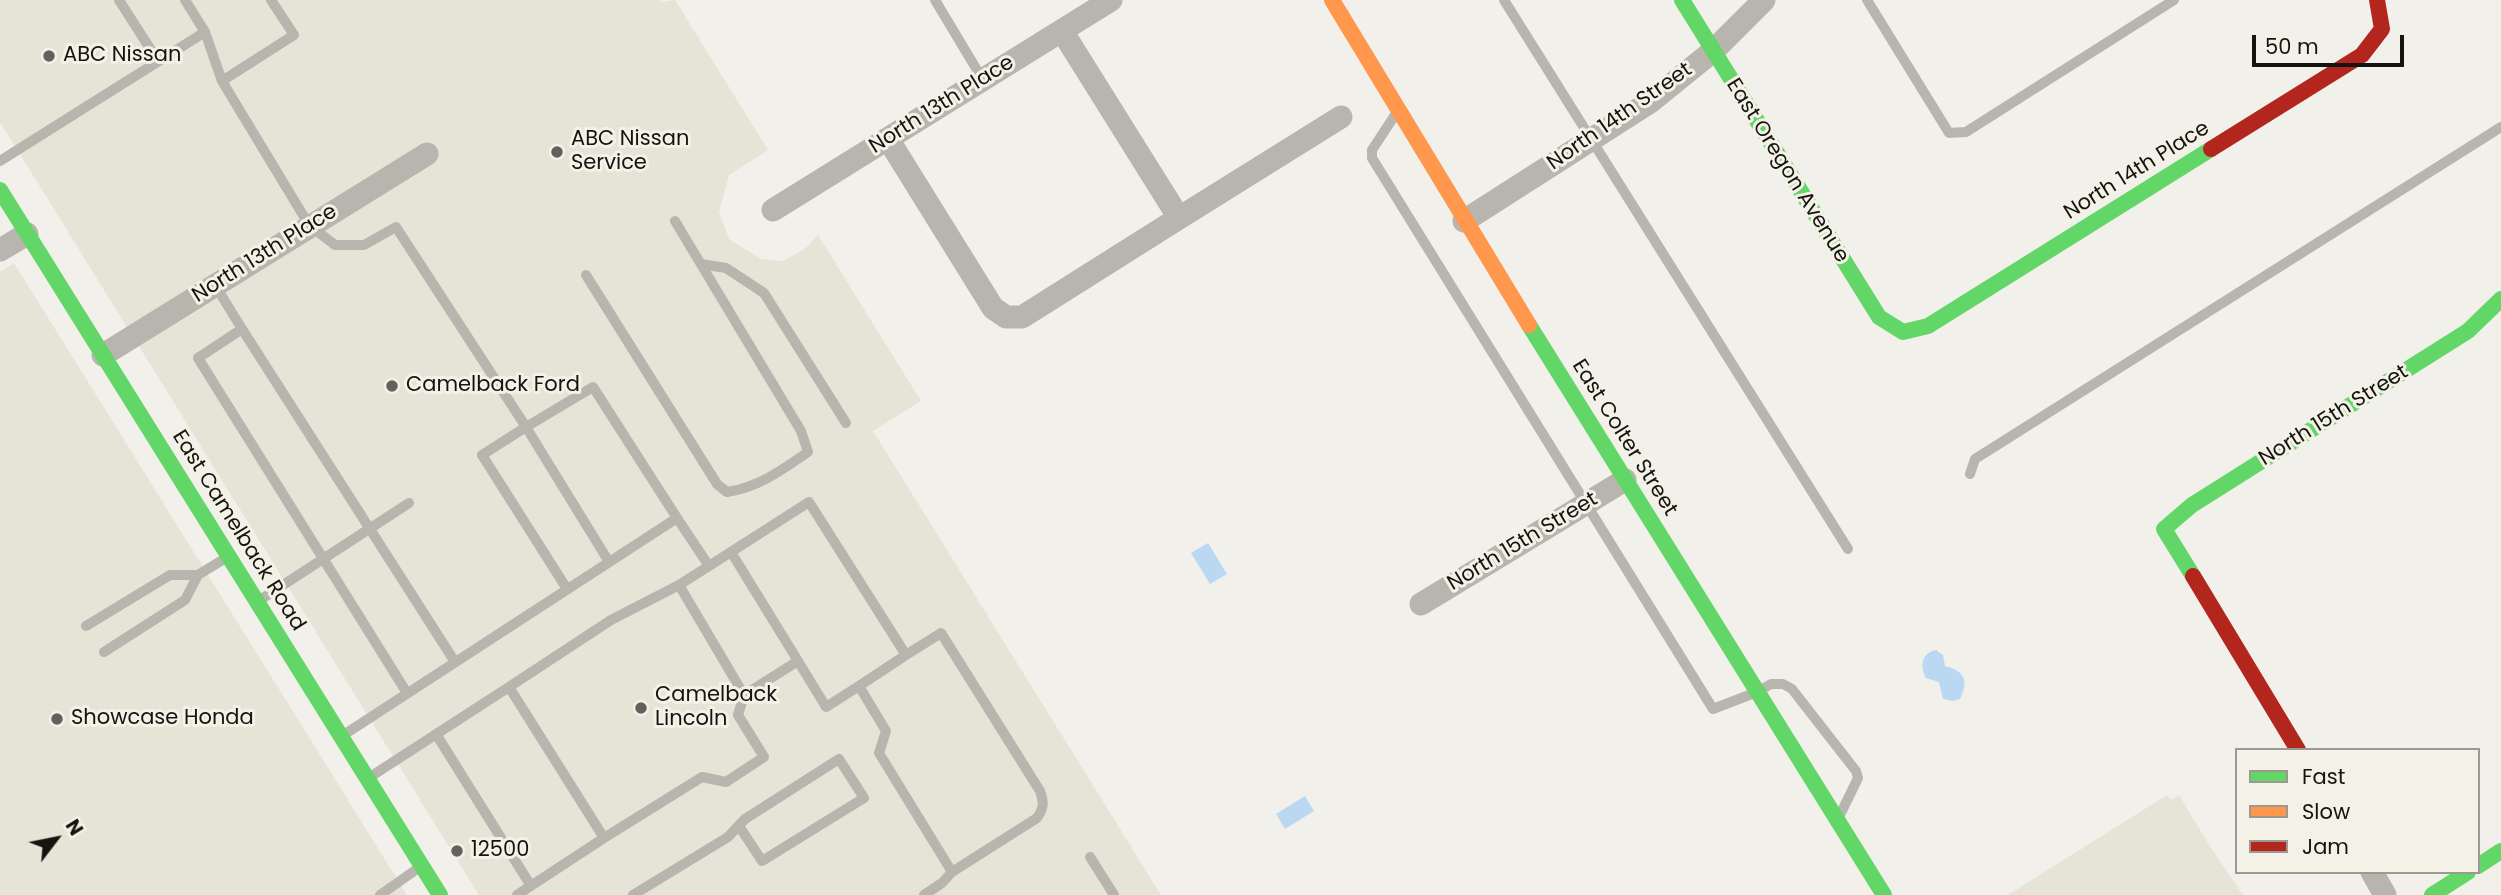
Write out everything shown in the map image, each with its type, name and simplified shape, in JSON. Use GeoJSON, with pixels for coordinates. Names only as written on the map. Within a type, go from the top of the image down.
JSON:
{"type":"FeatureCollection","features":[{"type":"Feature","properties":{"kind":"street","name":"North 13th Place"},"geometry":{"type":"LineString","coordinates":[[773,210],[1111,0]]}},
{"type":"Feature","properties":{"kind":"street","name":"East Colter Street"},"geometry":{"type":"LineString","coordinates":[[1332,0],[1464,221],[1884,895]]}},
{"type":"Feature","properties":{"kind":"street","name":"East Oregon Avenue"},"geometry":{"type":"LineString","coordinates":[[1682,0],[1879,317],[1903,332]]}},
{"type":"Feature","properties":{"kind":"street","name":"North 14th Street"},"geometry":{"type":"LineString","coordinates":[[1464,221],[1650,102],[1713,51],[1764,0]]}},
{"type":"Feature","properties":{"kind":"street","name":"North 14th Place"},"geometry":{"type":"LineString","coordinates":[[1903,332],[1928,326],[2362,55],[2382,29],[2377,0]]}},
{"type":"Feature","properties":{"kind":"street"},"geometry":{"type":"LineString","coordinates":[[1062,31],[1179,218]]}},
{"type":"Feature","properties":{"kind":"street"},"geometry":{"type":"LineString","coordinates":[[888,139],[993,308],[1006,317],[1022,317],[1341,117]]}},
{"type":"Feature","properties":{"kind":"street","name":"North 13th Place"},"geometry":{"type":"LineString","coordinates":[[103,355],[427,154]]}},
{"type":"Feature","properties":{"kind":"street","name":"East Camelback Road"},"geometry":{"type":"LineString","coordinates":[[0,190],[440,895]]}},
{"type":"Feature","properties":{"kind":"street"},"geometry":{"type":"LineString","coordinates":[[0,250],[27,234]]}},
{"type":"Feature","properties":{"kind":"street","name":"North 15th Street"},"geometry":{"type":"LineString","coordinates":[[2297,748],[2164,529],[2192,505],[2468,331],[2501,299]]}},
{"type":"Feature","properties":{"kind":"street","name":"North 15th Street"},"geometry":{"type":"LineString","coordinates":[[1421,604],[1625,480]]}},
{"type":"Feature","properties":{"kind":"street"},"geometry":{"type":"LineString","coordinates":[[2480,865],[2501,851]]}},
{"type":"Feature","properties":{"kind":"street"},"geometry":{"type":"LineString","coordinates":[[2373,874],[2385,895]]}},
{"type":"Feature","properties":{"kind":"street"},"geometry":{"type":"LineString","coordinates":[[2432,895],[2465,874]]}},
{"type":"Feature","properties":{"kind":"lane"},"geometry":{"type":"LineString","coordinates":[[119,0],[158,61]]}},
{"type":"Feature","properties":{"kind":"lane"},"geometry":{"type":"LineString","coordinates":[[185,0],[205,32],[222,81],[309,225],[335,245],[364,244],[396,228],[526,427],[609,562]]}},
{"type":"Feature","properties":{"kind":"lane"},"geometry":{"type":"LineString","coordinates":[[222,81],[294,35],[271,0]]}},
{"type":"Feature","properties":{"kind":"lane"},"geometry":{"type":"LineString","coordinates":[[935,0],[983,80]]}},
{"type":"Feature","properties":{"kind":"lane"},"geometry":{"type":"LineString","coordinates":[[1504,0],[1848,550]]}},
{"type":"Feature","properties":{"kind":"lane"},"geometry":{"type":"LineString","coordinates":[[1867,0],[1949,133],[1966,132],[2174,0]]}},
{"type":"Feature","properties":{"kind":"lane"},"geometry":{"type":"LineString","coordinates":[[0,161],[205,32]]}},
{"type":"Feature","properties":{"kind":"lane"},"geometry":{"type":"LineString","coordinates":[[1398,110],[1372,149],[1372,158],[1713,709],[1758,692],[1771,684],[1783,684],[1793,689],[1856,771],[1858,778],[1837,821]]}},
{"type":"Feature","properties":{"kind":"lane"},"geometry":{"type":"LineString","coordinates":[[1970,474],[1975,459],[2501,127]]}},
{"type":"Feature","properties":{"kind":"lane"},"geometry":{"type":"LineString","coordinates":[[586,275],[717,484],[727,492],[743,490],[766,481],[808,452],[801,431],[675,221]]}},
{"type":"Feature","properties":{"kind":"lane"},"geometry":{"type":"LineString","coordinates":[[701,264],[726,268],[764,293],[846,423]]}},
{"type":"Feature","properties":{"kind":"lane"},"geometry":{"type":"LineString","coordinates":[[215,285],[455,662]]}},
{"type":"Feature","properties":{"kind":"lane"},"geometry":{"type":"LineString","coordinates":[[242,329],[198,358],[407,693]]}},
{"type":"Feature","properties":{"kind":"lane"},"geometry":{"type":"LineString","coordinates":[[567,589],[482,455],[593,387],[709,566]]}},
{"type":"Feature","properties":{"kind":"lane"},"geometry":{"type":"LineString","coordinates":[[368,779],[611,620],[679,586],[809,502],[906,655]]}},
{"type":"Feature","properties":{"kind":"lane"},"geometry":{"type":"LineString","coordinates":[[257,602],[409,503]]}},
{"type":"Feature","properties":{"kind":"lane"},"geometry":{"type":"LineString","coordinates":[[341,736],[677,518]]}},
{"type":"Feature","properties":{"kind":"lane"},"geometry":{"type":"LineString","coordinates":[[732,552],[826,707],[941,633],[1043,799],[1043,810],[1037,818],[952,872],[942,883],[924,895]]}},
{"type":"Feature","properties":{"kind":"lane"},"geometry":{"type":"LineString","coordinates":[[104,652],[185,600],[198,575],[229,556]]}},
{"type":"Feature","properties":{"kind":"lane"},"geometry":{"type":"LineString","coordinates":[[86,626],[170,575],[198,575]]}},
{"type":"Feature","properties":{"kind":"lane"},"geometry":{"type":"LineString","coordinates":[[679,586],[744,695]]}},
{"type":"Feature","properties":{"kind":"lane"},"geometry":{"type":"LineString","coordinates":[[517,895],[702,778],[726,782],[764,757],[738,715],[744,695],[798,661]]}},
{"type":"Feature","properties":{"kind":"lane"},"geometry":{"type":"LineString","coordinates":[[859,686],[886,731],[879,753],[952,872]]}},
{"type":"Feature","properties":{"kind":"lane"},"geometry":{"type":"LineString","coordinates":[[509,687],[604,838]]}},
{"type":"Feature","properties":{"kind":"lane"},"geometry":{"type":"LineString","coordinates":[[436,734],[531,886]]}},
{"type":"Feature","properties":{"kind":"lane"},"geometry":{"type":"LineString","coordinates":[[633,895],[728,837],[745,819],[839,759],[864,798],[762,861],[739,826]]}},
{"type":"Feature","properties":{"kind":"lane"},"geometry":{"type":"LineString","coordinates":[[1090,857],[1114,895]]}},
{"type":"Feature","properties":{"kind":"lane"},"geometry":{"type":"LineString","coordinates":[[380,895],[422,866]]}},
{"type":"Feature","properties":{"kind":"shaded area"},"geometry":{"type":"Polygon","coordinates":[[[0,0],[675,0],[768,150],[729,175],[719,212],[729,239],[761,259],[783,261],[805,249],[818,235],[921,401],[873,431],[1161,895],[479,895],[0,122],[0,0]]]}},
{"type":"Feature","properties":{"kind":"shaded area"},"geometry":{"type":"Polygon","coordinates":[[[14,263],[407,895],[0,895],[0,272],[14,263]]]}},
{"type":"Feature","properties":{"kind":"shaded area"},"geometry":{"type":"Polygon","coordinates":[[[2167,795],[2171,800],[2179,795],[2243,895],[2008,895],[2167,795]]]}},
{"type":"Feature","properties":{"kind":"water"},"geometry":{"type":"Polygon","coordinates":[[[1208,543],[1227,574],[1210,584],[1191,553],[1208,543]]]}},
{"type":"Feature","properties":{"kind":"water"},"geometry":{"type":"Polygon","coordinates":[[[1936,650],[1943,655],[1945,666],[1957,671],[1963,678],[1964,687],[1960,699],[1943,699],[1939,682],[1926,678],[1923,661],[1927,654],[1936,650]]]}},
{"type":"Feature","properties":{"kind":"water"},"geometry":{"type":"Polygon","coordinates":[[[1305,796],[1314,811],[1285,829],[1276,814],[1305,796]]]}},
{"type":"Feature","properties":{"kind":"traffic: fast"},"geometry":{"type":"LineString","coordinates":[[1682,0],[1879,317],[1903,332],[1928,326],[2211,149]]}},
{"type":"Feature","properties":{"kind":"traffic: fast"},"geometry":{"type":"LineString","coordinates":[[0,190],[440,895]]}},
{"type":"Feature","properties":{"kind":"traffic: fast"},"geometry":{"type":"LineString","coordinates":[[2193,576],[2164,529],[2192,505],[2468,331],[2501,299]]}},
{"type":"Feature","properties":{"kind":"traffic: fast"},"geometry":{"type":"LineString","coordinates":[[1529,325],[1884,895]]}},
{"type":"Feature","properties":{"kind":"traffic: fast"},"geometry":{"type":"LineString","coordinates":[[2480,865],[2501,851]]}},
{"type":"Feature","properties":{"kind":"traffic: fast"},"geometry":{"type":"LineString","coordinates":[[2432,895],[2465,874]]}},
{"type":"Feature","properties":{"kind":"traffic: slow"},"geometry":{"type":"LineString","coordinates":[[1332,0],[1529,325]]}},
{"type":"Feature","properties":{"kind":"traffic: jam"},"geometry":{"type":"LineString","coordinates":[[2211,149],[2362,55],[2382,29],[2377,0]]}},
{"type":"Feature","properties":{"kind":"traffic: jam"},"geometry":{"type":"LineString","coordinates":[[2193,576],[2297,748]]}},
{"type":"Feature","properties":{"kind":"place","name":"ABC Nissan"},"geometry":{"type":"Point","coordinates":[49,56]}},
{"type":"Feature","properties":{"kind":"place","name":"ABC Nissan Service"},"geometry":{"type":"Point","coordinates":[557,152]}},
{"type":"Feature","properties":{"kind":"place","name":"Camelback Ford"},"geometry":{"type":"Point","coordinates":[392,386]}},
{"type":"Feature","properties":{"kind":"place","name":"Camelback Lincoln"},"geometry":{"type":"Point","coordinates":[641,708]}},
{"type":"Feature","properties":{"kind":"place","name":"Showcase Honda"},"geometry":{"type":"Point","coordinates":[57,719]}},
{"type":"Feature","properties":{"kind":"place","name":"12500"},"geometry":{"type":"Point","coordinates":[457,851]}}]}
